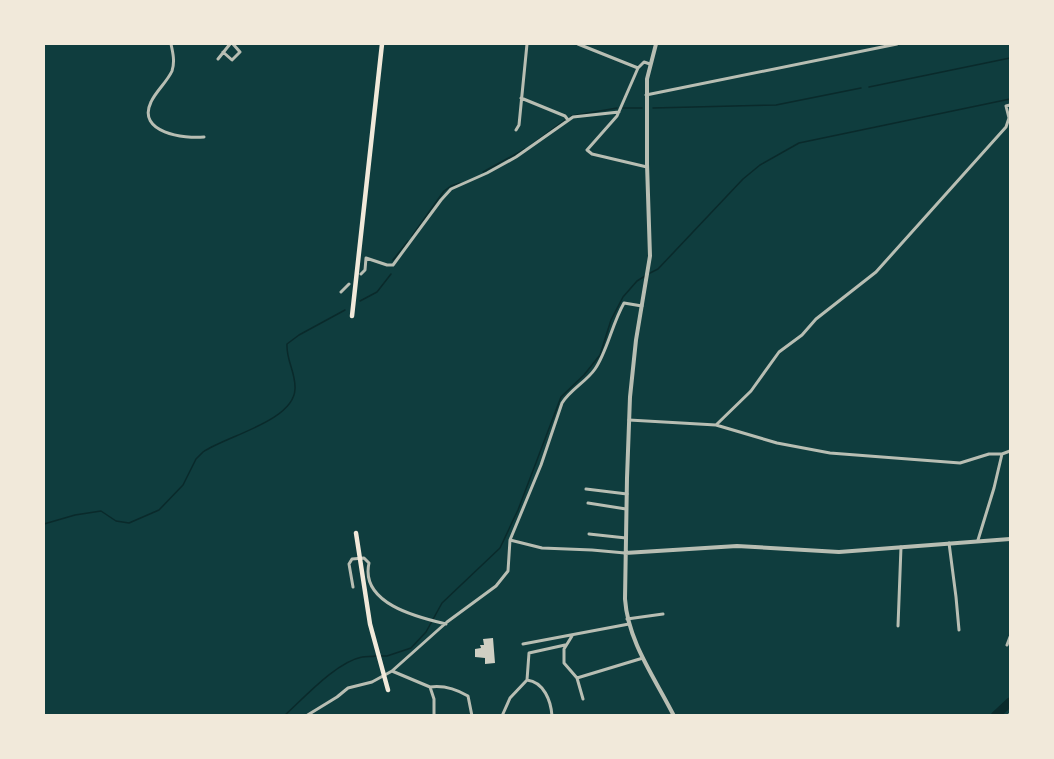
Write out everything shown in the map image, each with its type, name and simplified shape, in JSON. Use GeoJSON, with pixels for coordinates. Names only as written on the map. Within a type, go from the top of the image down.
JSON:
{"type":"FeatureCollection","features":[{"type":"Feature","properties":{"kind":"highway"},"geometry":{"type":"LineString","coordinates":[[352,316],[382,44]]}},
{"type":"Feature","properties":{"kind":"highway"},"geometry":{"type":"LineString","coordinates":[[356,533],[370,624],[387,690]]}},
{"type":"Feature","properties":{"kind":"street"},"geometry":{"type":"LineString","coordinates":[[171,44],[174,60],[172,70],[150,103],[148,113],[150,120],[169,135],[204,137]]}},
{"type":"Feature","properties":{"kind":"street"},"geometry":{"type":"LineString","coordinates":[[218,59],[224,52],[232,44],[240,52],[232,60],[224,52]]}},
{"type":"Feature","properties":{"kind":"street"},"geometry":{"type":"LineString","coordinates":[[516,130],[519,125],[527,44]]}},
{"type":"Feature","properties":{"kind":"street"},"geometry":{"type":"LineString","coordinates":[[578,44],[638,68]]}},
{"type":"Feature","properties":{"kind":"street"},"geometry":{"type":"LineString","coordinates":[[656,44],[650,64],[646,94],[651,240],[648,279],[633,365],[625,554],[628,621],[635,645],[674,716]]}},
{"type":"Feature","properties":{"kind":"street"},"geometry":{"type":"LineString","coordinates":[[646,94],[897,44]]}},
{"type":"Feature","properties":{"kind":"street"},"geometry":{"type":"LineString","coordinates":[[647,167],[602,157],[587,150],[605,132],[619,112],[638,68],[644,62],[650,64]]}},
{"type":"Feature","properties":{"kind":"street"},"geometry":{"type":"LineString","coordinates":[[522,98],[565,116],[568,120]]}},
{"type":"Feature","properties":{"kind":"street"},"geometry":{"type":"LineString","coordinates":[[716,425],[751,391],[779,352],[802,335],[816,319],[871,276],[899,247],[1006,126],[1009,118],[1006,106],[1011,105]]}},
{"type":"Feature","properties":{"kind":"street"},"geometry":{"type":"LineString","coordinates":[[361,274],[365,270],[366,258],[389,266],[393,265],[448,192],[516,157],[575,116],[619,112]]}},
{"type":"Feature","properties":{"kind":"street"},"geometry":{"type":"LineString","coordinates":[[341,292],[349,284]]}},
{"type":"Feature","properties":{"kind":"street"},"geometry":{"type":"LineString","coordinates":[[306,716],[348,688],[372,682],[392,671],[446,624],[496,586],[508,570],[510,540],[541,465],[562,403],[596,368],[616,317],[624,303],[642,306]]}},
{"type":"Feature","properties":{"kind":"street"},"geometry":{"type":"LineString","coordinates":[[629,420],[716,425],[762,439],[831,453],[960,463],[989,454],[1011,451]]}},
{"type":"Feature","properties":{"kind":"street"},"geometry":{"type":"LineString","coordinates":[[978,540],[1002,454]]}},
{"type":"Feature","properties":{"kind":"street"},"geometry":{"type":"LineString","coordinates":[[586,489],[627,494]]}},
{"type":"Feature","properties":{"kind":"street"},"geometry":{"type":"LineString","coordinates":[[588,503],[626,509]]}},
{"type":"Feature","properties":{"kind":"street"},"geometry":{"type":"LineString","coordinates":[[589,534],[626,538]]}},
{"type":"Feature","properties":{"kind":"street"},"geometry":{"type":"LineString","coordinates":[[510,540],[542,548],[625,554],[737,546],[839,552],[1011,539]]}},
{"type":"Feature","properties":{"kind":"street"},"geometry":{"type":"LineString","coordinates":[[948,543],[958,630]]}},
{"type":"Feature","properties":{"kind":"street"},"geometry":{"type":"LineString","coordinates":[[898,626],[901,547]]}},
{"type":"Feature","properties":{"kind":"street"},"geometry":{"type":"LineString","coordinates":[[353,587],[349,564],[352,559],[367,560],[369,563],[367,576],[382,599],[415,617],[446,624]]}},
{"type":"Feature","properties":{"kind":"street"},"geometry":{"type":"LineString","coordinates":[[523,645],[663,614]]}},
{"type":"Feature","properties":{"kind":"street"},"geometry":{"type":"LineString","coordinates":[[573,635],[565,645],[564,663],[577,678],[583,699]]}},
{"type":"Feature","properties":{"kind":"street"},"geometry":{"type":"LineString","coordinates":[[1007,645],[1011,637]]}},
{"type":"Feature","properties":{"kind":"street"},"geometry":{"type":"LineString","coordinates":[[502,716],[510,698],[527,680],[529,653],[565,645]]}},
{"type":"Feature","properties":{"kind":"street"},"geometry":{"type":"LineString","coordinates":[[577,678],[643,658]]}},
{"type":"Feature","properties":{"kind":"street"},"geometry":{"type":"LineString","coordinates":[[392,671],[430,687],[442,686],[456,689],[468,696],[471,716]]}},
{"type":"Feature","properties":{"kind":"street"},"geometry":{"type":"LineString","coordinates":[[527,680],[532,680],[544,691],[551,702],[552,716]]}},
{"type":"Feature","properties":{"kind":"street"},"geometry":{"type":"LineString","coordinates":[[430,687],[434,699],[434,716]]}},
{"type":"Feature","properties":{"kind":"building"},"geometry":{"type":"Polygon","coordinates":[[[493,638],[495,663],[485,664],[485,658],[475,657],[475,649],[484,645],[483,639],[493,638]]]}},
{"type":"Feature","properties":{"kind":"waterway"},"geometry":{"type":"LineString","coordinates":[[869,87],[1010,58]]}},
{"type":"Feature","properties":{"kind":"waterway"},"geometry":{"type":"LineString","coordinates":[[653,108],[776,105],[861,88]]}},
{"type":"Feature","properties":{"kind":"waterway"},"geometry":{"type":"LineString","coordinates":[[650,273],[658,269],[743,179],[760,165],[799,143],[1010,99]]}},
{"type":"Feature","properties":{"kind":"waterway"},"geometry":{"type":"LineString","coordinates":[[571,116],[617,108]]}},
{"type":"Feature","properties":{"kind":"waterway"},"geometry":{"type":"LineString","coordinates":[[623,108],[642,108]]}},
{"type":"Feature","properties":{"kind":"waterway"},"geometry":{"type":"LineString","coordinates":[[531,145],[565,120]]}},
{"type":"Feature","properties":{"kind":"waterway"},"geometry":{"type":"LineString","coordinates":[[483,172],[525,149]]}},
{"type":"Feature","properties":{"kind":"waterway"},"geometry":{"type":"LineString","coordinates":[[412,236],[444,191],[460,183]]}},
{"type":"Feature","properties":{"kind":"waterway"},"geometry":{"type":"LineString","coordinates":[[393,260],[408,241]]}},
{"type":"Feature","properties":{"kind":"waterway"},"geometry":{"type":"LineString","coordinates":[[360,301],[377,292],[391,274]]}},
{"type":"Feature","properties":{"kind":"waterway"},"geometry":{"type":"LineString","coordinates":[[381,656],[411,648],[426,632],[442,603],[500,548],[518,510],[561,397],[584,375],[600,355],[611,320],[623,297],[637,281],[645,276]]}},
{"type":"Feature","properties":{"kind":"waterway"},"geometry":{"type":"LineString","coordinates":[[44,524],[75,515],[101,511],[116,521],[129,523],[159,510],[183,485],[196,459],[203,452],[272,419],[283,410],[292,400],[295,389],[287,344],[345,310]]}},
{"type":"Feature","properties":{"kind":"waterway"},"geometry":{"type":"LineString","coordinates":[[284,716],[331,673],[352,660],[376,656]]}},
{"type":"Feature","properties":{"kind":"waterway"},"geometry":{"type":"LineString","coordinates":[[995,716],[1010,702]]}}]}
